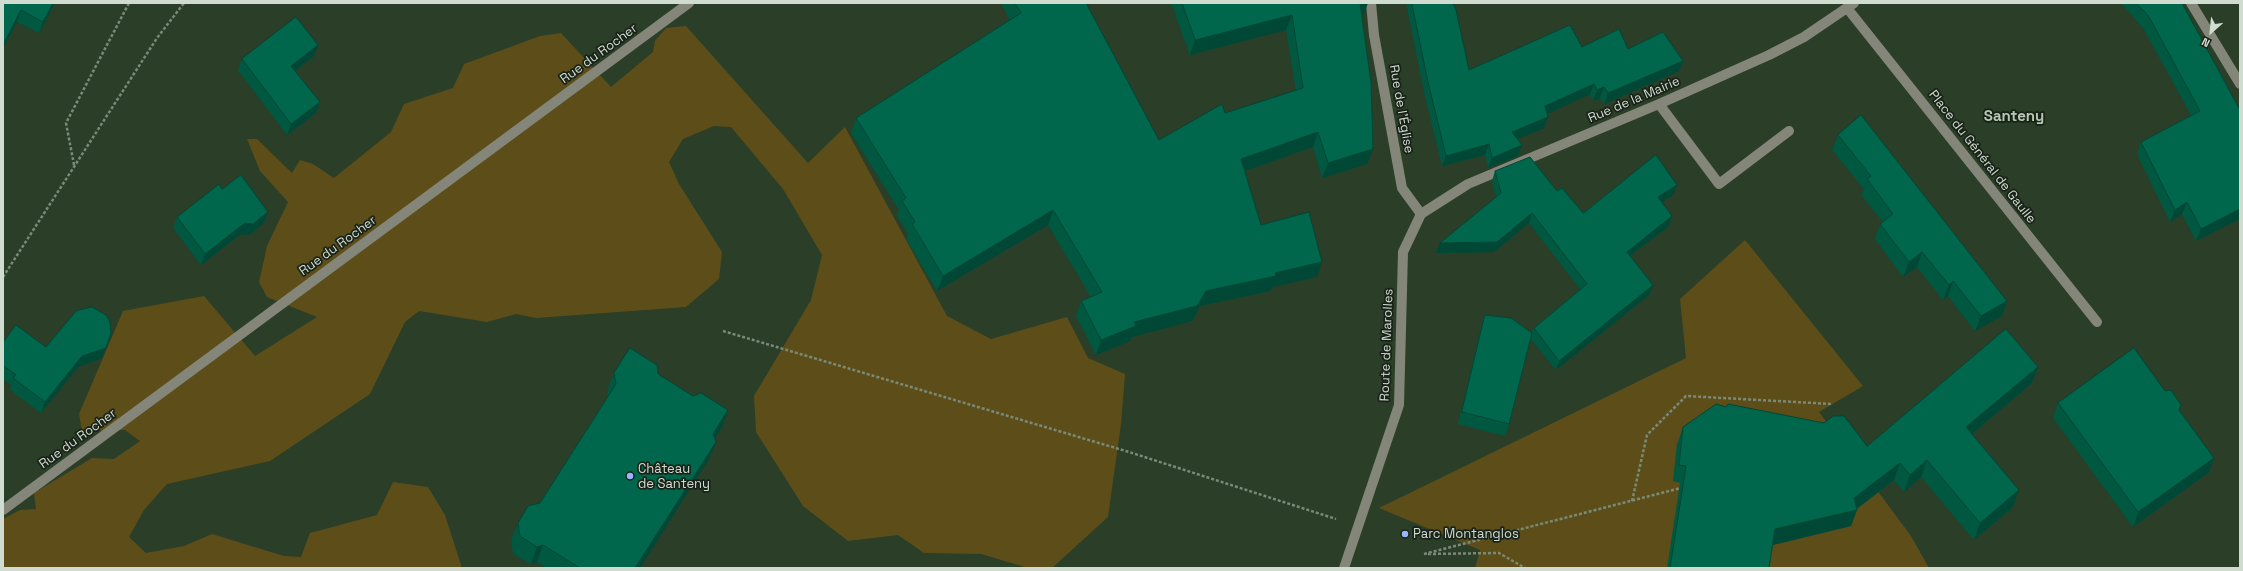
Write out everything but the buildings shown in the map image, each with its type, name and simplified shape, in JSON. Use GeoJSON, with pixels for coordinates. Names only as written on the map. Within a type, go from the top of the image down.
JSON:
{"type":"FeatureCollection","features":[{"type":"Feature","properties":{"kind":"street","name":"Rue du Rocher"},"geometry":{"type":"LineString","coordinates":[[3,510],[689,3]]}},
{"type":"Feature","properties":{"kind":"street","name":"Rue de l'Église"},"geometry":{"type":"LineString","coordinates":[[1371,3],[1374,34],[1402,188],[1421,214]]}},
{"type":"Feature","properties":{"kind":"street"},"geometry":{"type":"LineString","coordinates":[[2191,3],[2240,84]]}},
{"type":"Feature","properties":{"kind":"street","name":"Rue de la Mairie"},"geometry":{"type":"LineString","coordinates":[[1421,214],[1468,184],[1659,104],[1804,37],[1851,6]]}},
{"type":"Feature","properties":{"kind":"street","name":"Place du Général de Gaulle"},"geometry":{"type":"LineString","coordinates":[[1851,6],[2097,322]]}},
{"type":"Feature","properties":{"kind":"street"},"geometry":{"type":"LineString","coordinates":[[1659,104],[1719,184],[1790,131]]}},
{"type":"Feature","properties":{"kind":"street","name":"Route de Marolles"},"geometry":{"type":"LineString","coordinates":[[1344,568],[1399,404],[1403,252],[1421,214]]}},
{"type":"Feature","properties":{"kind":"path"},"geometry":{"type":"LineString","coordinates":[[74,165],[66,123],[129,3]]}},
{"type":"Feature","properties":{"kind":"path"},"geometry":{"type":"LineString","coordinates":[[3,277],[157,38],[184,3]]}},
{"type":"Feature","properties":{"kind":"path"},"geometry":{"type":"LineString","coordinates":[[723,331],[1129,452],[1359,526]]}},
{"type":"Feature","properties":{"kind":"path"},"geometry":{"type":"LineString","coordinates":[[1632,501],[1647,435],[1686,396],[1832,404]]}},
{"type":"Feature","properties":{"kind":"path"},"geometry":{"type":"LineString","coordinates":[[1525,568],[1499,553],[1424,554],[1688,487]]}},
{"type":"Feature","properties":{"kind":"shaded area"},"geometry":{"type":"Polygon","coordinates":[[[686,26],[808,163],[845,127],[947,316],[991,339],[1067,317],[1088,358],[1125,374],[1121,424],[1108,517],[1052,568],[1028,568],[981,554],[924,553],[898,535],[848,541],[803,506],[756,432],[754,396],[811,300],[822,255],[783,189],[731,127],[714,126],[683,139],[669,162],[679,184],[722,252],[719,279],[686,307],[536,318],[516,314],[487,322],[419,311],[405,322],[370,394],[270,461],[167,484],[144,510],[129,537],[146,553],[184,546],[212,534],[284,556],[301,557],[310,533],[377,515],[393,482],[428,487],[445,515],[462,568],[3,568],[3,519],[20,510],[36,509],[34,493],[92,458],[114,459],[140,441],[125,430],[82,431],[79,414],[123,311],[204,296],[255,356],[317,317],[267,297],[259,282],[267,246],[288,202],[260,171],[247,139],[257,139],[292,173],[300,160],[313,164],[334,178],[391,132],[404,104],[453,88],[464,64],[540,36],[561,33],[611,87],[653,52],[655,41],[666,28],[686,26]]]}},
{"type":"Feature","properties":{"kind":"shaded area"},"geometry":{"type":"Polygon","coordinates":[[[1745,240],[1863,386],[1819,412],[1911,536],[1929,568],[1475,568],[1480,550],[1379,508],[1686,358],[1680,299],[1745,240]]]}},
{"type":"Feature","properties":{"kind":"place","name":"Château de Santeny"},"geometry":{"type":"Point","coordinates":[630,476]}},
{"type":"Feature","properties":{"kind":"place","name":"Parc Montanglos"},"geometry":{"type":"Point","coordinates":[1405,534]}},
{"type":"Feature","properties":{"kind":"district","name":"Santeny"},"geometry":{"type":"Point","coordinates":[2014,117]}}]}
